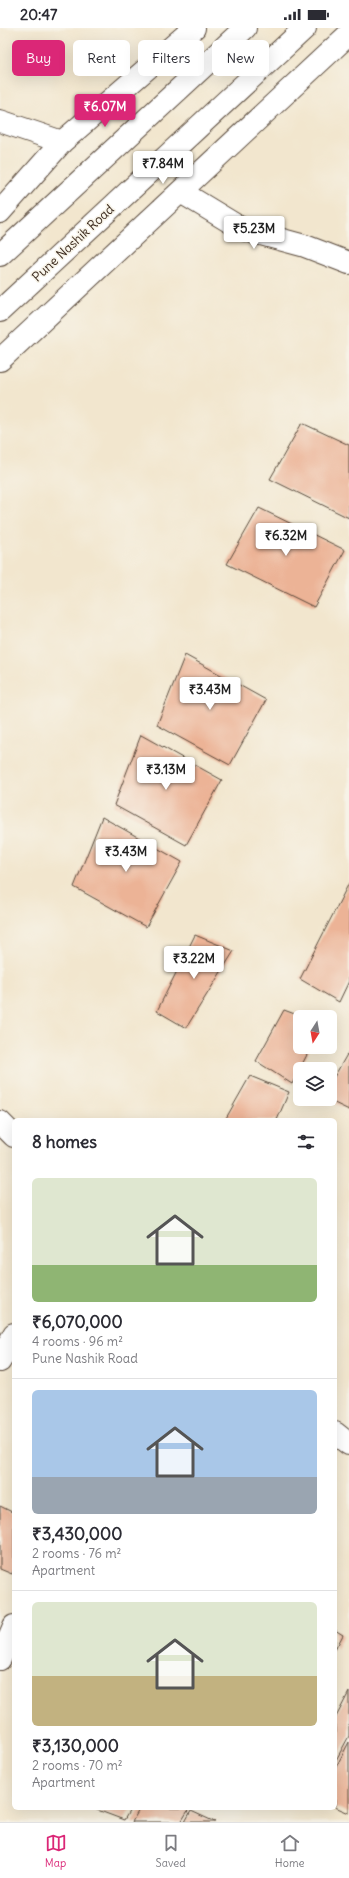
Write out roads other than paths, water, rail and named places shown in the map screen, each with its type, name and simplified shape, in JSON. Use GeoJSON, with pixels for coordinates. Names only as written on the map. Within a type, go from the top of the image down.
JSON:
{"type":"FeatureCollection","features":[{"type":"Feature","properties":{"kind":"main road"},"geometry":{"type":"LineString","coordinates":[[0,212],[62,142],[194,28]]}},
{"type":"Feature","properties":{"kind":"main road"},"geometry":{"type":"LineString","coordinates":[[0,255],[244,28]]}},
{"type":"Feature","properties":{"kind":"main road","name":"Pune Nashik Road"},"geometry":{"type":"LineString","coordinates":[[0,311],[304,28]]}},
{"type":"Feature","properties":{"kind":"main road"},"geometry":{"type":"LineString","coordinates":[[0,360],[349,34]]}},
{"type":"Feature","properties":{"kind":"main road"},"geometry":{"type":"LineString","coordinates":[[0,121],[62,142]]}},
{"type":"Feature","properties":{"kind":"main road"},"geometry":{"type":"LineString","coordinates":[[181,192],[242,229],[305,246],[349,263]]}},
{"type":"Feature","properties":{"kind":"main road"},"geometry":{"type":"LineString","coordinates":[[0,1122],[12,1134]]}},
{"type":"Feature","properties":{"kind":"main road"},"geometry":{"type":"LineString","coordinates":[[0,1361],[12,1338]]}},
{"type":"Feature","properties":{"kind":"main road"},"geometry":{"type":"LineString","coordinates":[[337,1435],[349,1444]]}},
{"type":"Feature","properties":{"kind":"main road"},"geometry":{"type":"LineString","coordinates":[[0,1659],[12,1631]]}}]}
